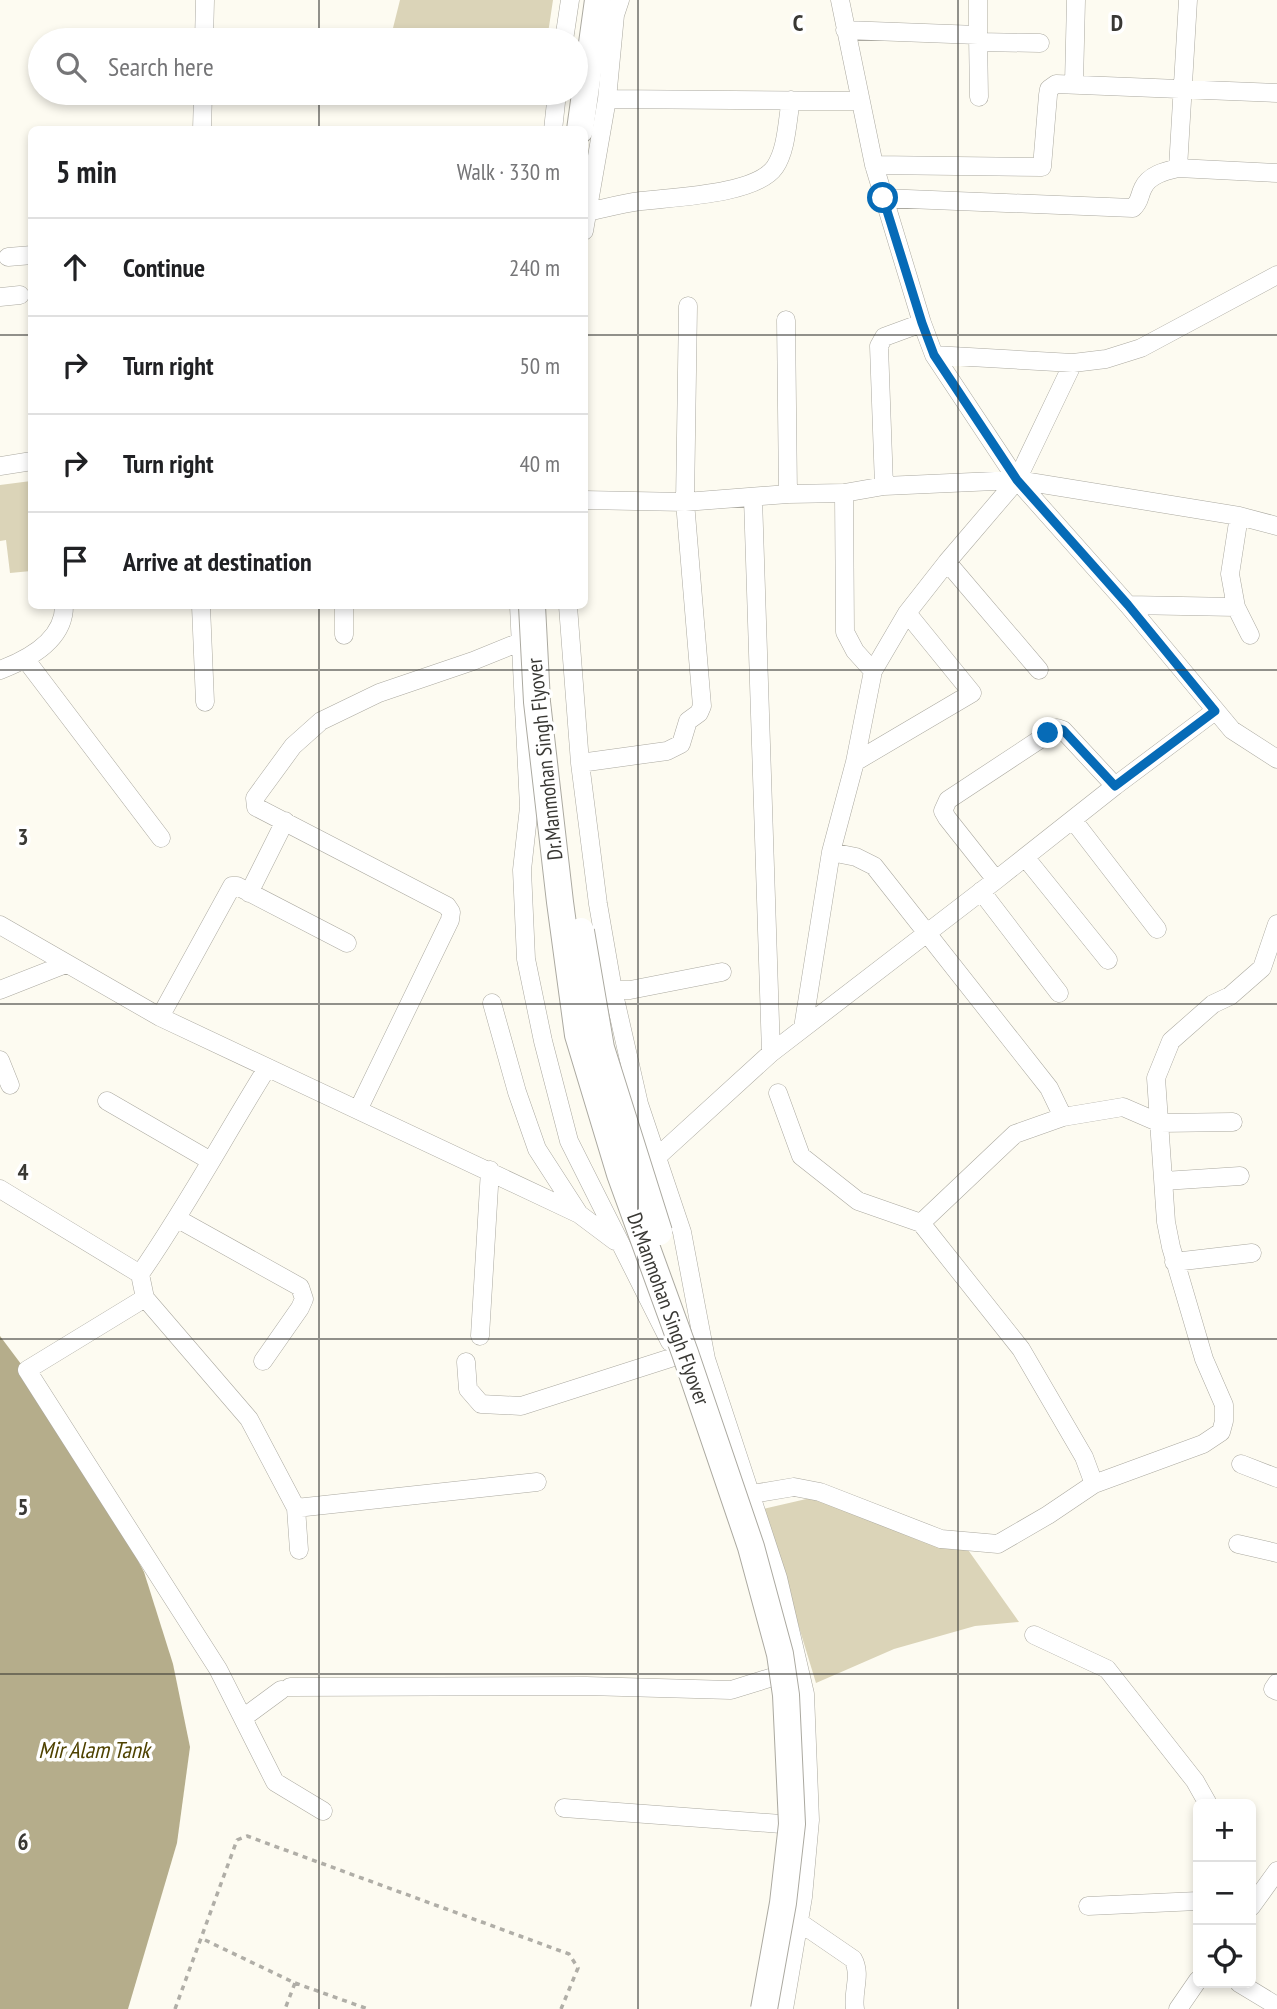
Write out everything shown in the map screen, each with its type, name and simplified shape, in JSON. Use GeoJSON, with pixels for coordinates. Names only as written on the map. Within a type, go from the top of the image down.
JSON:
{"type":"FeatureCollection","features":[{"type":"Feature","properties":{"kind":"highway"},"geometry":{"type":"LineString","coordinates":[[582,28],[586,0]]}},
{"type":"Feature","properties":{"kind":"highway"},"geometry":{"type":"LineString","coordinates":[[588,72],[598,0]]}},
{"type":"Feature","properties":{"kind":"highway"},"geometry":{"type":"LineString","coordinates":[[567,126],[569,105]]}},
{"type":"Feature","properties":{"kind":"highway"},"geometry":{"type":"LineString","coordinates":[[581,126],[583,105]]}},
{"type":"Feature","properties":{"kind":"highway","name":"Dr.Manmohan Singh Flyover"},"geometry":{"type":"LineString","coordinates":[[532,609],[537,702],[578,1035],[620,1174],[751,1547],[780,1654],[786,1695],[792,1824],[783,1903],[764,2009]]}},
{"type":"Feature","properties":{"kind":"highway","name":"Dr.Manmohan Singh Flyover"},"geometry":{"type":"LineString","coordinates":[[548,609],[565,831],[601,1048],[779,1606],[798,1688],[804,1790],[794,1916],[778,2009]]}},
{"type":"Feature","properties":{"kind":"street"},"geometry":{"type":"LineString","coordinates":[[204,28],[205,0]]}},
{"type":"Feature","properties":{"kind":"street"},"geometry":{"type":"LineString","coordinates":[[566,28],[570,0]]}},
{"type":"Feature","properties":{"kind":"street"},"geometry":{"type":"LineString","coordinates":[[620,0],[615,15],[607,99],[588,212],[639,201],[684,198],[756,182],[776,165],[783,148],[791,100]]}},
{"type":"Feature","properties":{"kind":"street"},"geometry":{"type":"LineString","coordinates":[[840,0],[874,165],[934,355],[1017,480],[1128,605],[1232,730],[1277,759]]}},
{"type":"Feature","properties":{"kind":"street"},"geometry":{"type":"LineString","coordinates":[[978,0],[979,97]]}},
{"type":"Feature","properties":{"kind":"street"},"geometry":{"type":"LineString","coordinates":[[1074,83],[1076,0]]}},
{"type":"Feature","properties":{"kind":"street"},"geometry":{"type":"LineString","coordinates":[[1178,168],[1188,0]]}},
{"type":"Feature","properties":{"kind":"street"},"geometry":{"type":"LineString","coordinates":[[845,30],[1040,43]]}},
{"type":"Feature","properties":{"kind":"street"},"geometry":{"type":"LineString","coordinates":[[874,165],[1042,167],[1049,89],[1056,84],[1277,93]]}},
{"type":"Feature","properties":{"kind":"street"},"geometry":{"type":"LineString","coordinates":[[607,99],[859,101]]}},
{"type":"Feature","properties":{"kind":"street"},"geometry":{"type":"LineString","coordinates":[[202,126],[203,105]]}},
{"type":"Feature","properties":{"kind":"street"},"geometry":{"type":"LineString","coordinates":[[554,126],[556,105]]}},
{"type":"Feature","properties":{"kind":"street"},"geometry":{"type":"LineString","coordinates":[[883,198],[1133,208],[1139,202],[1145,184],[1159,173],[1178,168],[1277,173]]}},
{"type":"Feature","properties":{"kind":"street"},"geometry":{"type":"LineString","coordinates":[[8,257],[28,255]]}},
{"type":"Feature","properties":{"kind":"street"},"geometry":{"type":"LineString","coordinates":[[934,355],[1073,363],[1106,359],[1141,348],[1277,275]]}},
{"type":"Feature","properties":{"kind":"street"},"geometry":{"type":"LineString","coordinates":[[0,297],[20,295]]}},
{"type":"Feature","properties":{"kind":"street"},"geometry":{"type":"LineString","coordinates":[[580,763],[667,751],[681,744],[688,721],[699,713],[702,706],[685,502],[688,306]]}},
{"type":"Feature","properties":{"kind":"street"},"geometry":{"type":"LineString","coordinates":[[786,320],[788,495]]}},
{"type":"Feature","properties":{"kind":"street"},"geometry":{"type":"LineString","coordinates":[[884,486],[879,346],[884,337],[922,323]]}},
{"type":"Feature","properties":{"kind":"street"},"geometry":{"type":"LineString","coordinates":[[803,1028],[831,852],[855,762],[873,671],[907,613],[1017,480],[1073,363]]}},
{"type":"Feature","properties":{"kind":"street"},"geometry":{"type":"LineString","coordinates":[[0,466],[28,462]]}},
{"type":"Feature","properties":{"kind":"street"},"geometry":{"type":"LineString","coordinates":[[588,500],[685,502],[844,493],[884,486],[1017,480],[1239,516],[1277,526]]}},
{"type":"Feature","properties":{"kind":"street"},"geometry":{"type":"LineString","coordinates":[[844,493],[845,632],[855,651],[873,671]]}},
{"type":"Feature","properties":{"kind":"street"},"geometry":{"type":"LineString","coordinates":[[752,498],[772,1053]]}},
{"type":"Feature","properties":{"kind":"street"},"geometry":{"type":"LineString","coordinates":[[1239,516],[1230,574],[1236,607],[1250,635]]}},
{"type":"Feature","properties":{"kind":"street"},"geometry":{"type":"LineString","coordinates":[[947,562],[1039,670]]}},
{"type":"Feature","properties":{"kind":"street"},"geometry":{"type":"LineString","coordinates":[[1128,605],[1236,607]]}},
{"type":"Feature","properties":{"kind":"street"},"geometry":{"type":"LineString","coordinates":[[0,670],[26,660],[56,634],[64,616],[64,609]]}},
{"type":"Feature","properties":{"kind":"street"},"geometry":{"type":"LineString","coordinates":[[201,609],[205,702]]}},
{"type":"Feature","properties":{"kind":"street"},"geometry":{"type":"LineString","coordinates":[[344,609],[344,635]]}},
{"type":"Feature","properties":{"kind":"street"},"geometry":{"type":"LineString","coordinates":[[519,609],[529,807],[522,870],[526,959],[543,1041],[569,1141],[677,1356],[745,1552],[764,1618],[776,1676],[782,1748],[777,1892],[755,2009]]}},
{"type":"Feature","properties":{"kind":"street"},"geometry":{"type":"LineString","coordinates":[[568,609],[580,763],[598,904],[613,990],[639,1104],[682,1231],[706,1359],[778,1578],[805,1694],[810,1820],[799,1922],[784,2009]]}},
{"type":"Feature","properties":{"kind":"street"},"geometry":{"type":"LineString","coordinates":[[855,762],[972,692],[907,613]]}},
{"type":"Feature","properties":{"kind":"street"},"geometry":{"type":"LineString","coordinates":[[358,1110],[450,920],[450,912],[447,906],[256,807],[255,798],[293,746],[321,721],[379,693],[520,642]]}},
{"type":"Feature","properties":{"kind":"street"},"geometry":{"type":"LineString","coordinates":[[26,660],[161,838]]}},
{"type":"Feature","properties":{"kind":"street"},"geometry":{"type":"LineString","coordinates":[[657,1157],[803,1028],[1215,711]]}},
{"type":"Feature","properties":{"kind":"street"},"geometry":{"type":"LineString","coordinates":[[996,880],[947,818],[943,811],[948,800],[1057,728],[1063,730],[1115,786]]}},
{"type":"Feature","properties":{"kind":"street"},"geometry":{"type":"LineString","coordinates":[[1073,820],[1157,929]]}},
{"type":"Feature","properties":{"kind":"street"},"geometry":{"type":"LineString","coordinates":[[249,893],[285,821]]}},
{"type":"Feature","properties":{"kind":"street"},"geometry":{"type":"LineString","coordinates":[[831,852],[856,857],[874,866],[1049,1088],[1063,1117]]}},
{"type":"Feature","properties":{"kind":"street"},"geometry":{"type":"LineString","coordinates":[[1025,858],[1108,960]]}},
{"type":"Feature","properties":{"kind":"street"},"geometry":{"type":"LineString","coordinates":[[160,1017],[232,886],[237,886],[347,943]]}},
{"type":"Feature","properties":{"kind":"street"},"geometry":{"type":"LineString","coordinates":[[981,891],[1059,993]]}},
{"type":"Feature","properties":{"kind":"street"},"geometry":{"type":"LineString","coordinates":[[752,1494],[794,1487],[820,1492],[940,1539],[998,1544],[1094,1484],[1203,1444],[1220,1432],[1224,1421],[1224,1405],[1204,1359],[1174,1262],[1166,1222],[1156,1078],[1171,1041],[1213,1004],[1230,996],[1262,968],[1277,924]]}},
{"type":"Feature","properties":{"kind":"street"},"geometry":{"type":"LineString","coordinates":[[0,925],[160,1017],[490,1170],[579,1214],[620,1244],[682,1231]]}},
{"type":"Feature","properties":{"kind":"street"},"geometry":{"type":"LineString","coordinates":[[0,990],[66,964]]}},
{"type":"Feature","properties":{"kind":"street"},"geometry":{"type":"LineString","coordinates":[[613,990],[630,990],[722,972]]}},
{"type":"Feature","properties":{"kind":"street"},"geometry":{"type":"LineString","coordinates":[[492,1003],[509,1068],[537,1149],[579,1214]]}},
{"type":"Feature","properties":{"kind":"street"},"geometry":{"type":"LineString","coordinates":[[0,1060],[10,1085]]}},
{"type":"Feature","properties":{"kind":"street"},"geometry":{"type":"LineString","coordinates":[[267,1068],[209,1160],[177,1219],[140,1274],[145,1298],[249,1419],[296,1508],[299,1550]]}},
{"type":"Feature","properties":{"kind":"street"},"geometry":{"type":"LineString","coordinates":[[778,1093],[801,1156],[858,1201],[921,1223],[1021,1349],[1084,1457],[1094,1484]]}},
{"type":"Feature","properties":{"kind":"street"},"geometry":{"type":"LineString","coordinates":[[107,1101],[209,1160]]}},
{"type":"Feature","properties":{"kind":"street"},"geometry":{"type":"LineString","coordinates":[[921,1223],[1015,1133],[1063,1117],[1123,1107],[1160,1123],[1233,1122]]}},
{"type":"Feature","properties":{"kind":"street"},"geometry":{"type":"LineString","coordinates":[[480,1336],[490,1170]]}},
{"type":"Feature","properties":{"kind":"street"},"geometry":{"type":"LineString","coordinates":[[1164,1181],[1240,1176]]}},
{"type":"Feature","properties":{"kind":"street"},"geometry":{"type":"LineString","coordinates":[[0,1189],[140,1274]]}},
{"type":"Feature","properties":{"kind":"street"},"geometry":{"type":"LineString","coordinates":[[177,1219],[300,1287],[304,1299],[300,1308],[263,1361]]}},
{"type":"Feature","properties":{"kind":"street"},"geometry":{"type":"LineString","coordinates":[[1174,1262],[1252,1253]]}},
{"type":"Feature","properties":{"kind":"street"},"geometry":{"type":"LineString","coordinates":[[145,1298],[27,1370],[218,1669],[275,1782],[323,1811]]}},
{"type":"Feature","properties":{"kind":"street"},"geometry":{"type":"LineString","coordinates":[[466,1362],[468,1389],[481,1404],[521,1406],[677,1356]]}},
{"type":"Feature","properties":{"kind":"street"},"geometry":{"type":"LineString","coordinates":[[1241,1464],[1277,1478]]}},
{"type":"Feature","properties":{"kind":"street"},"geometry":{"type":"LineString","coordinates":[[296,1508],[537,1482]]}},
{"type":"Feature","properties":{"kind":"street"},"geometry":{"type":"LineString","coordinates":[[1238,1544],[1277,1553]]}},
{"type":"Feature","properties":{"kind":"street"},"geometry":{"type":"LineString","coordinates":[[1034,1634],[1107,1669],[1195,1781],[1205,1799]]}},
{"type":"Feature","properties":{"kind":"street"},"geometry":{"type":"LineString","coordinates":[[243,1718],[286,1688],[586,1686],[731,1690],[776,1676]]}},
{"type":"Feature","properties":{"kind":"street"},"geometry":{"type":"LineString","coordinates":[[1277,1683],[1273,1689],[1277,1691]]}},
{"type":"Feature","properties":{"kind":"street"},"geometry":{"type":"LineString","coordinates":[[564,1808],[781,1824]]}},
{"type":"Feature","properties":{"kind":"street"},"geometry":{"type":"LineString","coordinates":[[1256,1893],[1277,1871]]}},
{"type":"Feature","properties":{"kind":"street"},"geometry":{"type":"LineString","coordinates":[[1088,1906],[1193,1901]]}},
{"type":"Feature","properties":{"kind":"street"},"geometry":{"type":"LineString","coordinates":[[799,1922],[853,1959],[859,1968],[855,2009]]}},
{"type":"Feature","properties":{"kind":"street"},"geometry":{"type":"LineString","coordinates":[[1178,2009],[1193,1987]]}},
{"type":"Feature","properties":{"kind":"street"},"geometry":{"type":"LineString","coordinates":[[1247,1988],[1277,2006]]}},
{"type":"Feature","properties":{"kind":"path"},"geometry":{"type":"LineString","coordinates":[[174,2009],[237,1840],[247,1836],[569,1954],[578,1968],[561,2009]]}},
{"type":"Feature","properties":{"kind":"path"},"geometry":{"type":"LineString","coordinates":[[205,1940],[295,1983],[368,2009]]}},
{"type":"Feature","properties":{"kind":"path"},"geometry":{"type":"LineString","coordinates":[[285,2009],[295,1983]]}},
{"type":"Feature","properties":{"kind":"shaded area"},"geometry":{"type":"Polygon","coordinates":[[[400,0],[553,0],[549,28],[393,28],[400,0]]]}},
{"type":"Feature","properties":{"kind":"shaded area"},"geometry":{"type":"Polygon","coordinates":[[[28,481],[28,571],[10,573],[6,540],[0,541],[0,485],[28,481]]]}},
{"type":"Feature","properties":{"kind":"shaded area"},"geometry":{"type":"Polygon","coordinates":[[[815,1497],[923,1542],[966,1547],[1019,1622],[975,1626],[894,1649],[816,1683],[763,1509],[815,1497]]]}},
{"type":"Feature","properties":{"kind":"water","name":"Mir Alam Tank"},"geometry":{"type":"Polygon","coordinates":[[[0,1336],[66,1424],[144,1572],[173,1664],[190,1747],[177,1843],[128,2009],[0,2009],[0,1336]]]}},
{"type":"Feature","properties":{"kind":"route"},"geometry":{"type":"LineString","coordinates":[[883,198],[934,355],[1017,480],[1128,605],[1215,711],[1115,786],[1063,730],[1057,728],[1048,733]]}}]}
